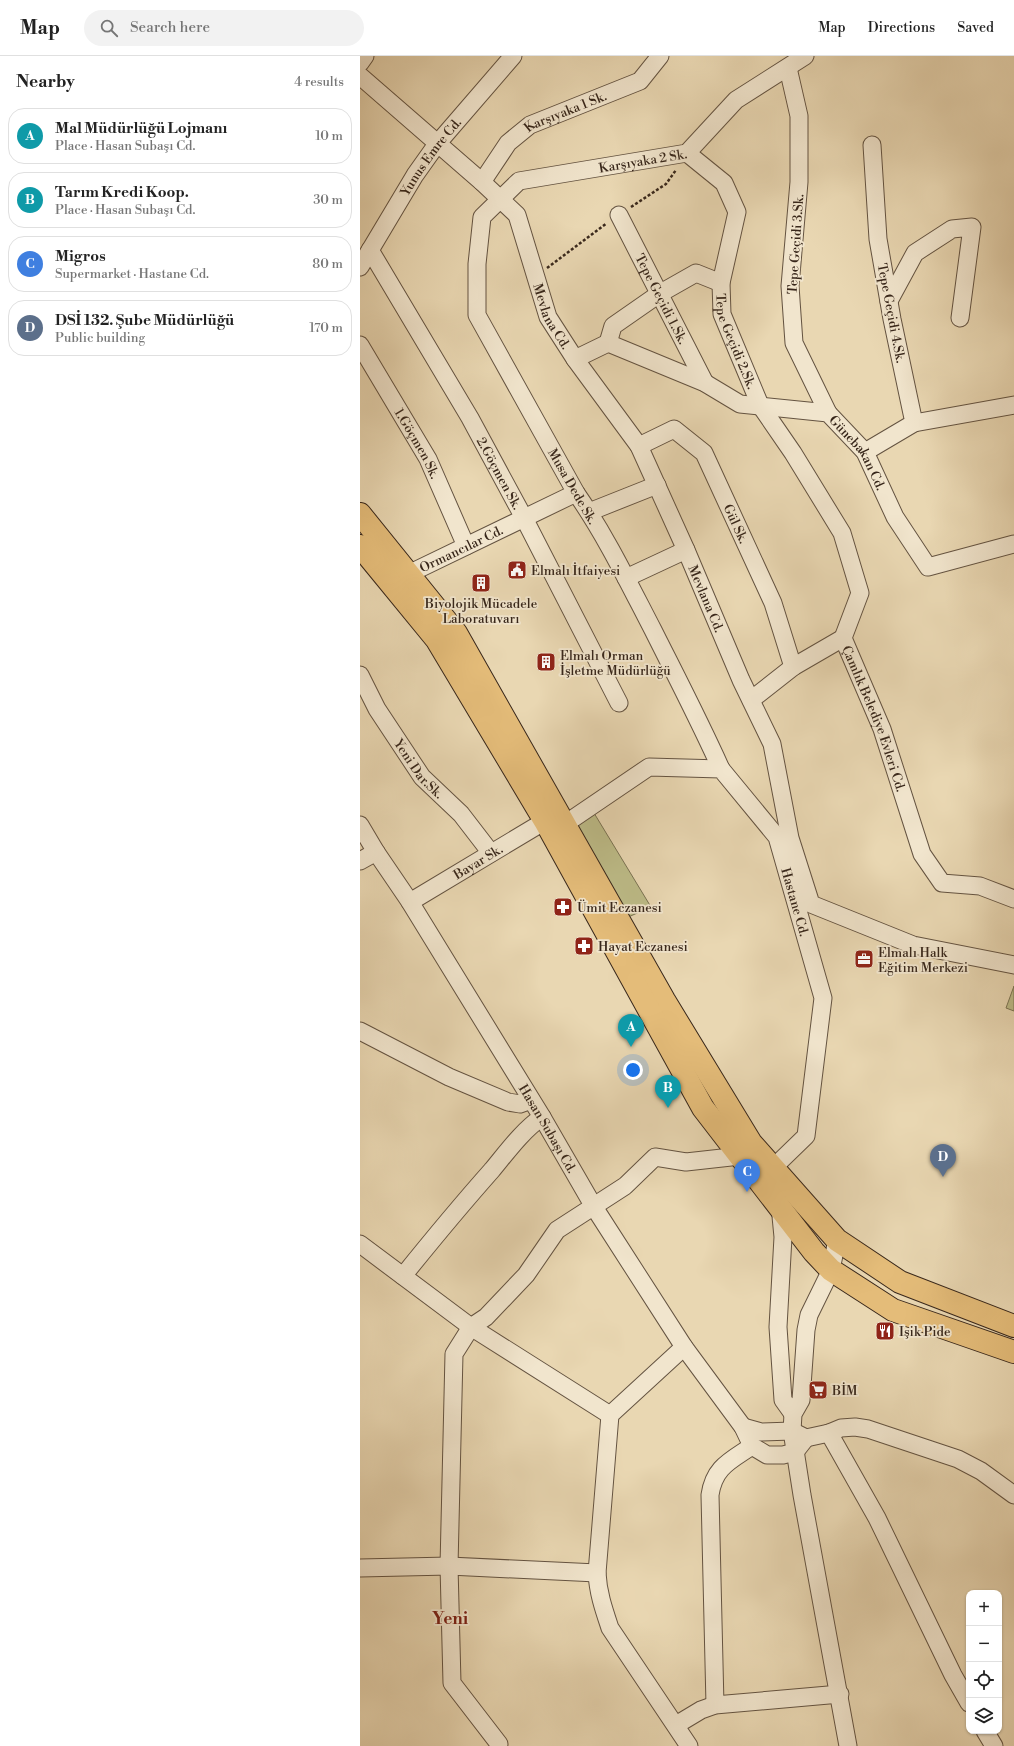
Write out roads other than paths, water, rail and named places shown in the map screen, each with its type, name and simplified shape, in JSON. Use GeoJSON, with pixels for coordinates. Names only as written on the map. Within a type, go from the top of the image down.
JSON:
{"type":"FeatureCollection","features":[{"type":"Feature","properties":{"kind":"main road"},"geometry":{"type":"LineString","coordinates":[[360,514],[437,640],[555,822],[750,1143],[837,1240],[900,1282],[1014,1326]]}},
{"type":"Feature","properties":{"kind":"main road"},"geometry":{"type":"LineString","coordinates":[[360,546],[399,578]]}},
{"type":"Feature","properties":{"kind":"main road"},"geometry":{"type":"LineString","coordinates":[[555,822],[703,1108],[781,1211],[831,1270],[893,1310],[1014,1352]]}},
{"type":"Feature","properties":{"kind":"street"},"geometry":{"type":"LineString","coordinates":[[360,63],[365,56]]}},
{"type":"Feature","properties":{"kind":"street","name":"Yunus Emre Cd."},"geometry":{"type":"LineString","coordinates":[[360,267],[437,144],[513,56]]}},
{"type":"Feature","properties":{"kind":"street","name":"Karşıyaka 1 Sk."},"geometry":{"type":"LineString","coordinates":[[482,182],[508,143],[530,125],[640,81],[660,56]]}},
{"type":"Feature","properties":{"kind":"street","name":"Karşıyaka 2 Sk."},"geometry":{"type":"LineString","coordinates":[[501,200],[519,181],[687,153],[736,100],[805,56]]}},
{"type":"Feature","properties":{"kind":"street","name":"Tepe Geçidi 3.Sk."},"geometry":{"type":"LineString","coordinates":[[788,68],[799,116],[799,182],[790,286],[794,343],[828,413]]}},
{"type":"Feature","properties":{"kind":"street","name":"Mevlana Cd."},"geometry":{"type":"LineString","coordinates":[[360,76],[482,182],[517,215],[548,317],[575,359],[639,446],[751,700],[772,744],[783,838],[811,904],[913,945],[1014,965]]}},
{"type":"Feature","properties":{"kind":"street","name":"Tepe Geçidi 4.Sk."},"geometry":{"type":"LineString","coordinates":[[872,145],[878,239],[914,422]]}},
{"type":"Feature","properties":{"kind":"street","name":"Tepe Geçidi 2.Sk."},"geometry":{"type":"LineString","coordinates":[[687,153],[724,183],[737,212],[721,283],[722,314],[760,405]]}},
{"type":"Feature","properties":{"kind":"street","name":"Musa Dede Sk."},"geometry":{"type":"LineString","coordinates":[[501,200],[482,217],[477,264],[477,315],[576,493],[589,512],[626,578],[708,740],[721,769]]}},
{"type":"Feature","properties":{"kind":"street","name":"Tepe Geçidi 1.Sk."},"geometry":{"type":"LineString","coordinates":[[619,215],[705,383]]}},
{"type":"Feature","properties":{"kind":"street"},"geometry":{"type":"LineString","coordinates":[[889,301],[915,253],[952,229],[972,227],[960,318]]}},
{"type":"Feature","properties":{"kind":"street","name":"2.Göçmen Sk."},"geometry":{"type":"LineString","coordinates":[[370,250],[470,418],[524,518],[619,703]]}},
{"type":"Feature","properties":{"kind":"street"},"geometry":{"type":"LineString","coordinates":[[575,359],[608,343],[613,326],[659,294],[696,273],[721,283]]}},
{"type":"Feature","properties":{"kind":"street","name":"Günebakan Cd."},"geometry":{"type":"LineString","coordinates":[[608,343],[705,383],[740,404],[828,413],[865,452],[895,516],[928,568],[1014,544]]}},
{"type":"Feature","properties":{"kind":"street","name":"1.Göçmen Sk."},"geometry":{"type":"LineString","coordinates":[[360,345],[428,460],[466,546]]}},
{"type":"Feature","properties":{"kind":"street","name":"Çamlık Belediye Evleri Cd."},"geometry":{"type":"LineString","coordinates":[[760,405],[793,453],[842,533],[860,593],[843,638],[882,729],[922,854],[942,883],[980,886],[1014,899]]}},
{"type":"Feature","properties":{"kind":"street"},"geometry":{"type":"LineString","coordinates":[[865,452],[914,422],[1014,405]]}},
{"type":"Feature","properties":{"kind":"street","name":"Gül Sk."},"geometry":{"type":"LineString","coordinates":[[639,446],[674,429],[704,453],[773,603],[793,667]]}},
{"type":"Feature","properties":{"kind":"street"},"geometry":{"type":"LineString","coordinates":[[589,512],[657,486]]}},
{"type":"Feature","properties":{"kind":"street","name":"Ormancılar Cd."},"geometry":{"type":"LineString","coordinates":[[399,578],[576,493]]}},
{"type":"Feature","properties":{"kind":"street"},"geometry":{"type":"LineString","coordinates":[[626,578],[686,550]]}},
{"type":"Feature","properties":{"kind":"street"},"geometry":{"type":"LineString","coordinates":[[751,700],[793,667],[843,638]]}},
{"type":"Feature","properties":{"kind":"street","name":"Yeni Dar.Sk."},"geometry":{"type":"LineString","coordinates":[[360,675],[377,709],[422,777],[461,814],[491,853]]}},
{"type":"Feature","properties":{"kind":"street"},"geometry":{"type":"LineString","coordinates":[[555,822],[649,767],[721,769]]}},
{"type":"Feature","properties":{"kind":"street","name":"Hastane Cd."},"geometry":{"type":"LineString","coordinates":[[721,769],[783,838],[823,998],[806,1136],[773,1168]]}},
{"type":"Feature","properties":{"kind":"street","name":"Bayar Sk."},"geometry":{"type":"LineString","coordinates":[[410,902],[491,853],[555,822]]}},
{"type":"Feature","properties":{"kind":"street","name":"Hasan Subaşı Cd."},"geometry":{"type":"LineString","coordinates":[[360,825],[376,852],[410,902],[542,1117],[594,1207],[684,1347],[743,1427],[752,1446]]}},
{"type":"Feature","properties":{"kind":"street"},"geometry":{"type":"LineString","coordinates":[[360,861],[376,852]]}},
{"type":"Feature","properties":{"kind":"street"},"geometry":{"type":"LineString","coordinates":[[360,1031],[449,1077],[508,1102],[520,1104],[531,1100]]}},
{"type":"Feature","properties":{"kind":"street"},"geometry":{"type":"LineString","coordinates":[[403,1276],[439,1230],[506,1153],[531,1125],[542,1117]]}},
{"type":"Feature","properties":{"kind":"street"},"geometry":{"type":"LineString","coordinates":[[498,1744],[452,1683],[449,1566],[454,1354],[471,1327],[486,1317],[526,1275],[557,1230],[625,1186],[655,1157],[686,1162],[740,1156]]}},
{"type":"Feature","properties":{"kind":"street"},"geometry":{"type":"LineString","coordinates":[[773,1168],[781,1211],[783,1237],[778,1334],[782,1400],[793,1414],[799,1435],[795,1452],[840,1694],[848,1746]]}},
{"type":"Feature","properties":{"kind":"street"},"geometry":{"type":"LineString","coordinates":[[793,1414],[801,1400],[803,1352],[809,1315],[831,1270],[837,1240]]}},
{"type":"Feature","properties":{"kind":"street"},"geometry":{"type":"LineString","coordinates":[[360,1244],[471,1327],[610,1415]]}},
{"type":"Feature","properties":{"kind":"street"},"geometry":{"type":"LineString","coordinates":[[684,1347],[610,1415],[597,1573],[602,1607],[610,1628],[689,1746]]}},
{"type":"Feature","properties":{"kind":"street"},"geometry":{"type":"LineString","coordinates":[[743,1427],[761,1432],[799,1435],[829,1433],[841,1428],[855,1427],[868,1429],[958,1459],[981,1471],[1014,1495]]}},
{"type":"Feature","properties":{"kind":"street"},"geometry":{"type":"LineString","coordinates":[[829,1433],[877,1518],[953,1675],[966,1698]]}},
{"type":"Feature","properties":{"kind":"street"},"geometry":{"type":"LineString","coordinates":[[716,1705],[710,1495],[714,1479],[723,1466],[752,1446],[767,1455],[775,1456],[795,1452]]}},
{"type":"Feature","properties":{"kind":"street"},"geometry":{"type":"LineString","coordinates":[[360,1568],[449,1566],[597,1573]]}},
{"type":"Feature","properties":{"kind":"street"},"geometry":{"type":"LineString","coordinates":[[676,1725],[700,1710],[716,1705],[840,1694]]}},
{"type":"Feature","properties":{"kind":"street"},"geometry":{"type":"LineString","coordinates":[[987,1734],[994,1746]]}},
{"type":"Feature","properties":{"kind":"place","name":"Elmalı İtfaiyesi"},"geometry":{"type":"Point","coordinates":[517,570]}},
{"type":"Feature","properties":{"kind":"place","name":"Biyolojik Mücadele Laboratuvarı"},"geometry":{"type":"Point","coordinates":[481,583]}},
{"type":"Feature","properties":{"kind":"place","name":"Elmalı Orman İşletme Müdürlüğü"},"geometry":{"type":"Point","coordinates":[546,662]}},
{"type":"Feature","properties":{"kind":"place","name":"Ümit Eczanesi"},"geometry":{"type":"Point","coordinates":[563,907]}},
{"type":"Feature","properties":{"kind":"place","name":"Hayat Eczanesi"},"geometry":{"type":"Point","coordinates":[584,946]}},
{"type":"Feature","properties":{"kind":"place","name":"Elmalı Halk Eğitim Merkezi"},"geometry":{"type":"Point","coordinates":[864,959]}},
{"type":"Feature","properties":{"kind":"place","name":"Mal Müdürlüğü Lojmanı"},"geometry":{"type":"Point","coordinates":[631,1047]}},
{"type":"Feature","properties":{"kind":"place","name":"Tarım Kredi Koop."},"geometry":{"type":"Point","coordinates":[668,1108]}},
{"type":"Feature","properties":{"kind":"place","name":"DSİ 132. Şube Müdürlüğü"},"geometry":{"type":"Point","coordinates":[943,1177]}},
{"type":"Feature","properties":{"kind":"place","name":"Migros"},"geometry":{"type":"Point","coordinates":[747,1192]}},
{"type":"Feature","properties":{"kind":"place","name":"Işik Pide"},"geometry":{"type":"Point","coordinates":[885,1331]}},
{"type":"Feature","properties":{"kind":"place","name":"BİM"},"geometry":{"type":"Point","coordinates":[818,1390]}},
{"type":"Feature","properties":{"kind":"district","name":"Yeni"},"geometry":{"type":"Point","coordinates":[450,1618]}}]}
